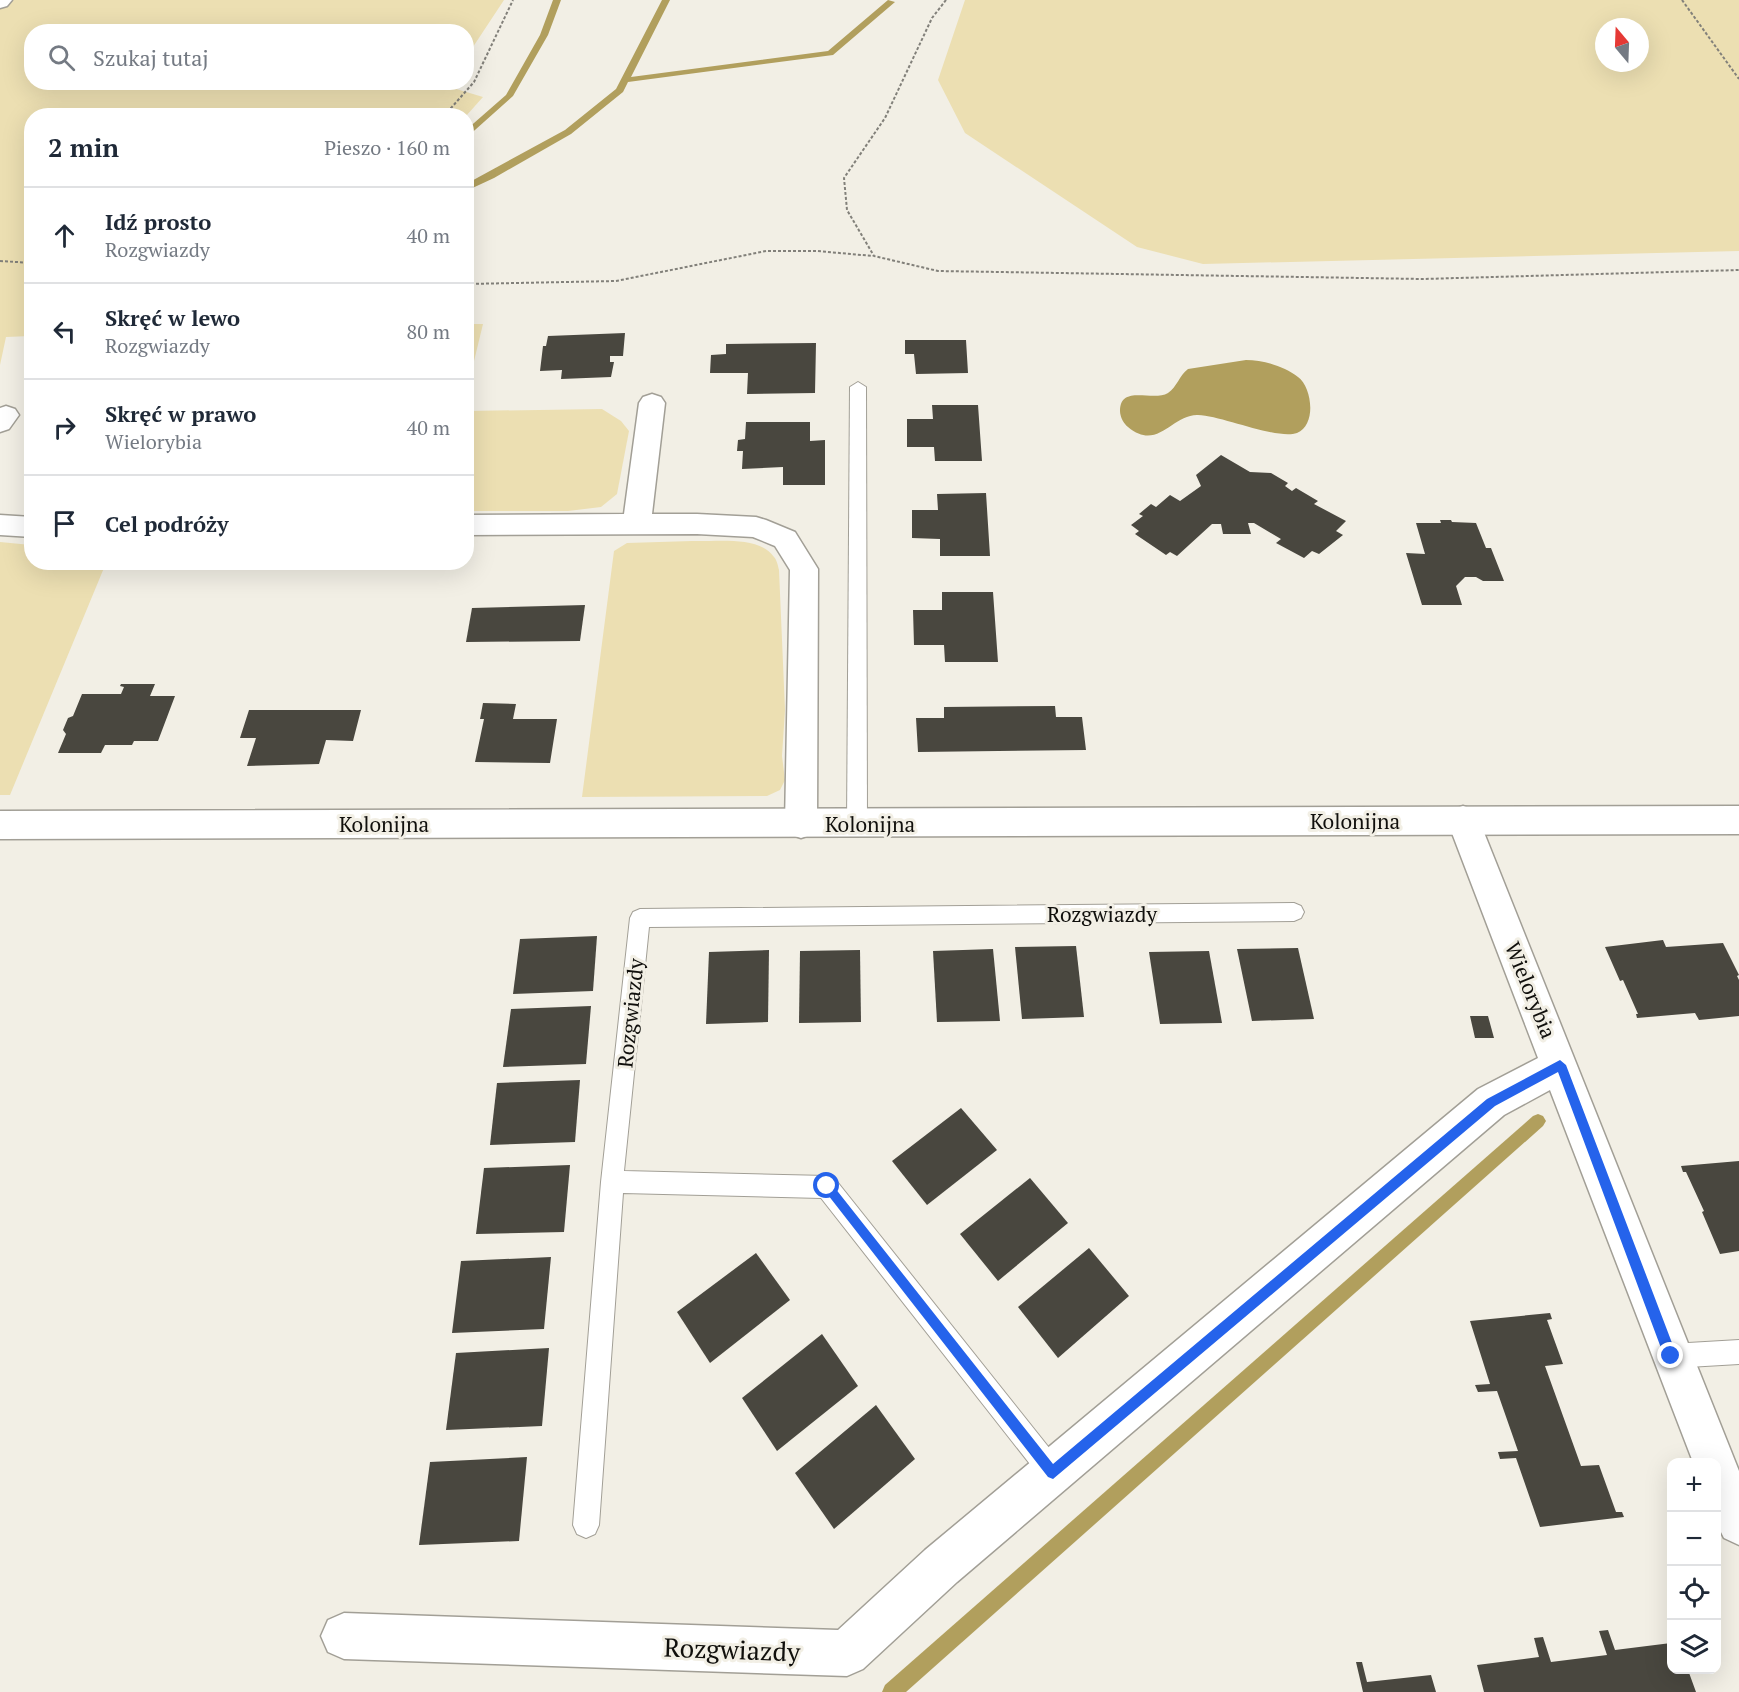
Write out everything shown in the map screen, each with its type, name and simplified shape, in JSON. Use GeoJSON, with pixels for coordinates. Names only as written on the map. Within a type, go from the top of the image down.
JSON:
{"type":"FeatureCollection","features":[{"type":"Feature","properties":{"kind":"street"},"geometry":{"type":"LineString","coordinates":[[637,525],[652,404]]}},
{"type":"Feature","properties":{"kind":"street"},"geometry":{"type":"LineString","coordinates":[[0,525],[24,526]]}},
{"type":"Feature","properties":{"kind":"street"},"geometry":{"type":"LineString","coordinates":[[474,525],[756,527],[785,539],[804,569],[801,824]]}},
{"type":"Feature","properties":{"kind":"street","name":"Wielorybia"},"geometry":{"type":"LineString","coordinates":[[1463,820],[1712,1458]]}},
{"type":"Feature","properties":{"kind":"street","name":"Kolonijna"},"geometry":{"type":"LineString","coordinates":[[0,825],[1739,820]]}},
{"type":"Feature","properties":{"kind":"street","name":"Rozgwiazdy"},"geometry":{"type":"LineString","coordinates":[[344,1636],[847,1653],[941,1566],[1491,1102],[1560,1065]]}},
{"type":"Feature","properties":{"kind":"street"},"geometry":{"type":"LineString","coordinates":[[1721,1480],[1739,1523]]}},
{"type":"Feature","properties":{"kind":"lane"},"geometry":{"type":"LineString","coordinates":[[857,824],[858,387]]}},
{"type":"Feature","properties":{"kind":"lane","name":"Rozgwiazdy"},"geometry":{"type":"LineString","coordinates":[[612,1182],[640,918],[1294,912]]}},
{"type":"Feature","properties":{"kind":"lane"},"geometry":{"type":"LineString","coordinates":[[586,1525],[612,1182],[827,1186],[1053,1473]]}},
{"type":"Feature","properties":{"kind":"lane"},"geometry":{"type":"LineString","coordinates":[[1671,1356],[1739,1352]]}},
{"type":"Feature","properties":{"kind":"path"},"geometry":{"type":"LineString","coordinates":[[474,82],[513,0]]}},
{"type":"Feature","properties":{"kind":"path"},"geometry":{"type":"LineString","coordinates":[[874,256],[847,210],[844,178],[885,118],[932,18],[946,0]]}},
{"type":"Feature","properties":{"kind":"path"},"geometry":{"type":"LineString","coordinates":[[1682,0],[1739,79]]}},
{"type":"Feature","properties":{"kind":"path"},"geometry":{"type":"LineString","coordinates":[[451,108],[467,90]]}},
{"type":"Feature","properties":{"kind":"path"},"geometry":{"type":"LineString","coordinates":[[474,284],[616,281],[766,251],[817,251],[874,256],[950,272],[1423,279],[1739,270]]}},
{"type":"Feature","properties":{"kind":"path"},"geometry":{"type":"LineString","coordinates":[[0,261],[24,262]]}},
{"type":"Feature","properties":{"kind":"shaded area"},"geometry":{"type":"Polygon","coordinates":[[[0,0],[504,0],[474,45],[474,24],[24,24],[24,90],[460,90],[483,97],[473,108],[24,108],[24,336],[6,337],[0,365],[0,0]]]}},
{"type":"Feature","properties":{"kind":"shaded area"},"geometry":{"type":"Polygon","coordinates":[[[965,0],[1739,0],[1739,251],[1203,264],[1137,247],[965,133],[938,80],[965,0]]]}},
{"type":"Feature","properties":{"kind":"shaded area"},"geometry":{"type":"Polygon","coordinates":[[[474,324],[483,324],[474,361],[474,324]]]}},
{"type":"Feature","properties":{"kind":"shaded area"},"geometry":{"type":"Polygon","coordinates":[[[1246,360],[1266,362],[1280,367],[1303,382],[1309,397],[1310,414],[1303,429],[1297,433],[1277,433],[1198,415],[1189,416],[1148,436],[1139,434],[1122,420],[1121,403],[1125,398],[1168,393],[1188,369],[1246,360]]]}},
{"type":"Feature","properties":{"kind":"shaded area"},"geometry":{"type":"Polygon","coordinates":[[[602,409],[621,421],[629,431],[617,494],[601,507],[568,511],[474,511],[474,411],[602,409]]]}},
{"type":"Feature","properties":{"kind":"shaded area"},"geometry":{"type":"Polygon","coordinates":[[[736,541],[758,545],[767,550],[777,561],[785,710],[782,756],[785,780],[780,790],[767,796],[582,797],[614,551],[627,543],[736,541]]]}},
{"type":"Feature","properties":{"kind":"shaded area"},"geometry":{"type":"Polygon","coordinates":[[[0,542],[24,544],[24,570],[103,570],[10,795],[0,795],[0,542]]]}},
{"type":"Feature","properties":{"kind":"building"},"geometry":{"type":"Polygon","coordinates":[[[625,333],[623,356],[610,356],[610,362],[614,362],[611,377],[561,379],[562,370],[540,371],[543,346],[546,346],[548,336],[625,333]]]}},
{"type":"Feature","properties":{"kind":"building"},"geometry":{"type":"Polygon","coordinates":[[[905,340],[966,340],[968,373],[916,374],[914,354],[905,354],[905,340]]]}},
{"type":"Feature","properties":{"kind":"building"},"geometry":{"type":"Polygon","coordinates":[[[816,343],[815,393],[747,394],[748,373],[710,373],[711,355],[726,354],[726,344],[816,343]]]}},
{"type":"Feature","properties":{"kind":"building"},"geometry":{"type":"Polygon","coordinates":[[[932,405],[978,405],[982,461],[935,461],[934,447],[907,447],[907,419],[933,419],[932,405]]]}},
{"type":"Feature","properties":{"kind":"building"},"geometry":{"type":"Polygon","coordinates":[[[746,422],[810,422],[810,441],[825,440],[825,485],[783,485],[783,467],[742,469],[743,451],[737,451],[738,440],[745,439],[746,422]]]}},
{"type":"Feature","properties":{"kind":"building"},"geometry":{"type":"Polygon","coordinates":[[[1221,455],[1250,472],[1271,473],[1288,483],[1285,486],[1292,491],[1296,488],[1318,501],[1314,504],[1346,521],[1336,531],[1343,535],[1319,554],[1312,551],[1304,558],[1276,543],[1281,539],[1254,523],[1248,523],[1251,534],[1223,534],[1221,524],[1212,524],[1177,556],[1170,552],[1166,555],[1135,534],[1139,531],[1131,525],[1143,516],[1139,514],[1151,504],[1156,507],[1170,495],[1180,501],[1201,486],[1196,475],[1221,455]]]}},
{"type":"Feature","properties":{"kind":"building"},"geometry":{"type":"Polygon","coordinates":[[[986,493],[990,556],[940,556],[940,539],[912,538],[912,510],[938,510],[937,494],[986,493]]]}},
{"type":"Feature","properties":{"kind":"building"},"geometry":{"type":"Polygon","coordinates":[[[1440,520],[1476,523],[1486,548],[1491,548],[1504,581],[1483,581],[1476,577],[1465,577],[1456,586],[1462,605],[1422,605],[1406,553],[1425,554],[1416,523],[1441,523],[1440,520]]]}},
{"type":"Feature","properties":{"kind":"building"},"geometry":{"type":"Polygon","coordinates":[[[942,592],[993,592],[998,662],[945,662],[944,645],[914,645],[913,610],[942,610],[942,592]]]}},
{"type":"Feature","properties":{"kind":"building"},"geometry":{"type":"Polygon","coordinates":[[[585,605],[580,641],[466,642],[472,608],[585,605]]]}},
{"type":"Feature","properties":{"kind":"building"},"geometry":{"type":"Polygon","coordinates":[[[121,684],[155,684],[150,696],[175,696],[158,741],[134,741],[132,745],[105,745],[101,753],[58,753],[66,734],[63,730],[68,718],[73,716],[82,694],[121,694],[124,687],[120,686],[121,684]]]}},
{"type":"Feature","properties":{"kind":"building"},"geometry":{"type":"Polygon","coordinates":[[[483,703],[516,704],[513,719],[557,719],[550,763],[475,762],[484,719],[480,719],[483,703]]]}},
{"type":"Feature","properties":{"kind":"building"},"geometry":{"type":"Polygon","coordinates":[[[1055,706],[1056,717],[1082,717],[1086,750],[918,752],[916,718],[944,718],[944,707],[1055,706]]]}},
{"type":"Feature","properties":{"kind":"building"},"geometry":{"type":"Polygon","coordinates":[[[249,710],[361,710],[353,741],[326,740],[319,764],[247,766],[256,738],[240,738],[249,710]]]}},
{"type":"Feature","properties":{"kind":"building"},"geometry":{"type":"Polygon","coordinates":[[[597,936],[593,991],[513,994],[520,939],[597,936]]]}},
{"type":"Feature","properties":{"kind":"building"},"geometry":{"type":"Polygon","coordinates":[[[1663,940],[1666,947],[1723,943],[1739,975],[1737,976],[1739,1016],[1699,1020],[1695,1013],[1637,1018],[1636,1014],[1638,1014],[1623,980],[1620,981],[1605,947],[1663,940]]]}},
{"type":"Feature","properties":{"kind":"building"},"geometry":{"type":"Polygon","coordinates":[[[1076,946],[1084,1017],[1022,1019],[1015,947],[1076,946]]]}},
{"type":"Feature","properties":{"kind":"building"},"geometry":{"type":"Polygon","coordinates":[[[1298,948],[1314,1019],[1252,1021],[1237,949],[1298,948]]]}},
{"type":"Feature","properties":{"kind":"building"},"geometry":{"type":"Polygon","coordinates":[[[993,949],[1000,1021],[937,1022],[933,951],[993,949]]]}},
{"type":"Feature","properties":{"kind":"building"},"geometry":{"type":"Polygon","coordinates":[[[769,950],[768,1022],[706,1024],[709,952],[769,950]]]}},
{"type":"Feature","properties":{"kind":"building"},"geometry":{"type":"Polygon","coordinates":[[[860,950],[861,1022],[799,1023],[800,951],[860,950]]]}},
{"type":"Feature","properties":{"kind":"building"},"geometry":{"type":"Polygon","coordinates":[[[1209,951],[1222,1023],[1160,1024],[1149,952],[1209,951]]]}},
{"type":"Feature","properties":{"kind":"building"},"geometry":{"type":"Polygon","coordinates":[[[591,1006],[586,1064],[503,1067],[511,1009],[591,1006]]]}},
{"type":"Feature","properties":{"kind":"building"},"geometry":{"type":"Polygon","coordinates":[[[1470,1016],[1488,1016],[1494,1038],[1475,1038],[1470,1016]]]}},
{"type":"Feature","properties":{"kind":"building"},"geometry":{"type":"Polygon","coordinates":[[[580,1080],[575,1142],[490,1145],[497,1083],[580,1080]]]}},
{"type":"Feature","properties":{"kind":"building"},"geometry":{"type":"Polygon","coordinates":[[[961,1108],[997,1150],[927,1205],[892,1161],[961,1108]]]}},
{"type":"Feature","properties":{"kind":"building"},"geometry":{"type":"Polygon","coordinates":[[[1739,1161],[1739,1251],[1720,1254],[1702,1212],[1704,1211],[1681,1166],[1739,1161]]]}},
{"type":"Feature","properties":{"kind":"building"},"geometry":{"type":"Polygon","coordinates":[[[570,1165],[564,1232],[476,1234],[484,1168],[570,1165]]]}},
{"type":"Feature","properties":{"kind":"building"},"geometry":{"type":"Polygon","coordinates":[[[1030,1178],[1068,1223],[998,1281],[960,1234],[1030,1178]]]}},
{"type":"Feature","properties":{"kind":"building"},"geometry":{"type":"Polygon","coordinates":[[[1089,1248],[1129,1296],[1058,1358],[1018,1307],[1089,1248]]]}},
{"type":"Feature","properties":{"kind":"building"},"geometry":{"type":"Polygon","coordinates":[[[756,1253],[790,1300],[710,1363],[677,1312],[756,1253]]]}},
{"type":"Feature","properties":{"kind":"building"},"geometry":{"type":"Polygon","coordinates":[[[551,1257],[544,1329],[452,1333],[461,1261],[551,1257]]]}},
{"type":"Feature","properties":{"kind":"building"},"geometry":{"type":"Polygon","coordinates":[[[1550,1313],[1552,1319],[1547,1320],[1563,1364],[1545,1366],[1581,1466],[1599,1465],[1616,1512],[1622,1512],[1624,1517],[1540,1527],[1516,1458],[1500,1459],[1498,1452],[1518,1451],[1497,1391],[1478,1392],[1475,1385],[1490,1384],[1470,1321],[1550,1313]]]}},
{"type":"Feature","properties":{"kind":"building"},"geometry":{"type":"Polygon","coordinates":[[[822,1334],[858,1386],[777,1451],[742,1398],[822,1334]]]}},
{"type":"Feature","properties":{"kind":"building"},"geometry":{"type":"Polygon","coordinates":[[[549,1348],[542,1426],[446,1430],[456,1353],[549,1348]]]}},
{"type":"Feature","properties":{"kind":"building"},"geometry":{"type":"Polygon","coordinates":[[[876,1405],[915,1459],[834,1529],[795,1473],[876,1405]]]}},
{"type":"Feature","properties":{"kind":"building"},"geometry":{"type":"Polygon","coordinates":[[[527,1457],[519,1541],[419,1545],[430,1462],[527,1457]]]}},
{"type":"Feature","properties":{"kind":"building"},"geometry":{"type":"Polygon","coordinates":[[[1608,1630],[1615,1650],[1667,1644],[1667,1674],[1689,1674],[1696,1692],[1484,1692],[1477,1665],[1539,1657],[1534,1638],[1543,1637],[1551,1662],[1607,1655],[1599,1631],[1608,1630]]]}},
{"type":"Feature","properties":{"kind":"building"},"geometry":{"type":"Polygon","coordinates":[[[1356,1662],[1362,1662],[1367,1682],[1431,1675],[1436,1692],[1363,1692],[1356,1662]]]}},
{"type":"Feature","properties":{"kind":"waterway"},"geometry":{"type":"LineString","coordinates":[[474,128],[509,96],[544,35],[557,0]]}},
{"type":"Feature","properties":{"kind":"waterway"},"geometry":{"type":"LineString","coordinates":[[625,80],[666,0]]}},
{"type":"Feature","properties":{"kind":"waterway"},"geometry":{"type":"LineString","coordinates":[[625,80],[830,53],[891,2]]}},
{"type":"Feature","properties":{"kind":"waterway"},"geometry":{"type":"LineString","coordinates":[[474,184],[568,132],[620,90],[625,80]]}},
{"type":"Feature","properties":{"kind":"waterway"},"geometry":{"type":"LineString","coordinates":[[892,1692],[1538,1121]]}},
{"type":"Feature","properties":{"kind":"route"},"geometry":{"type":"LineString","coordinates":[[827,1186],[1053,1473],[1491,1102],[1560,1065],[1671,1356]]}}]}
